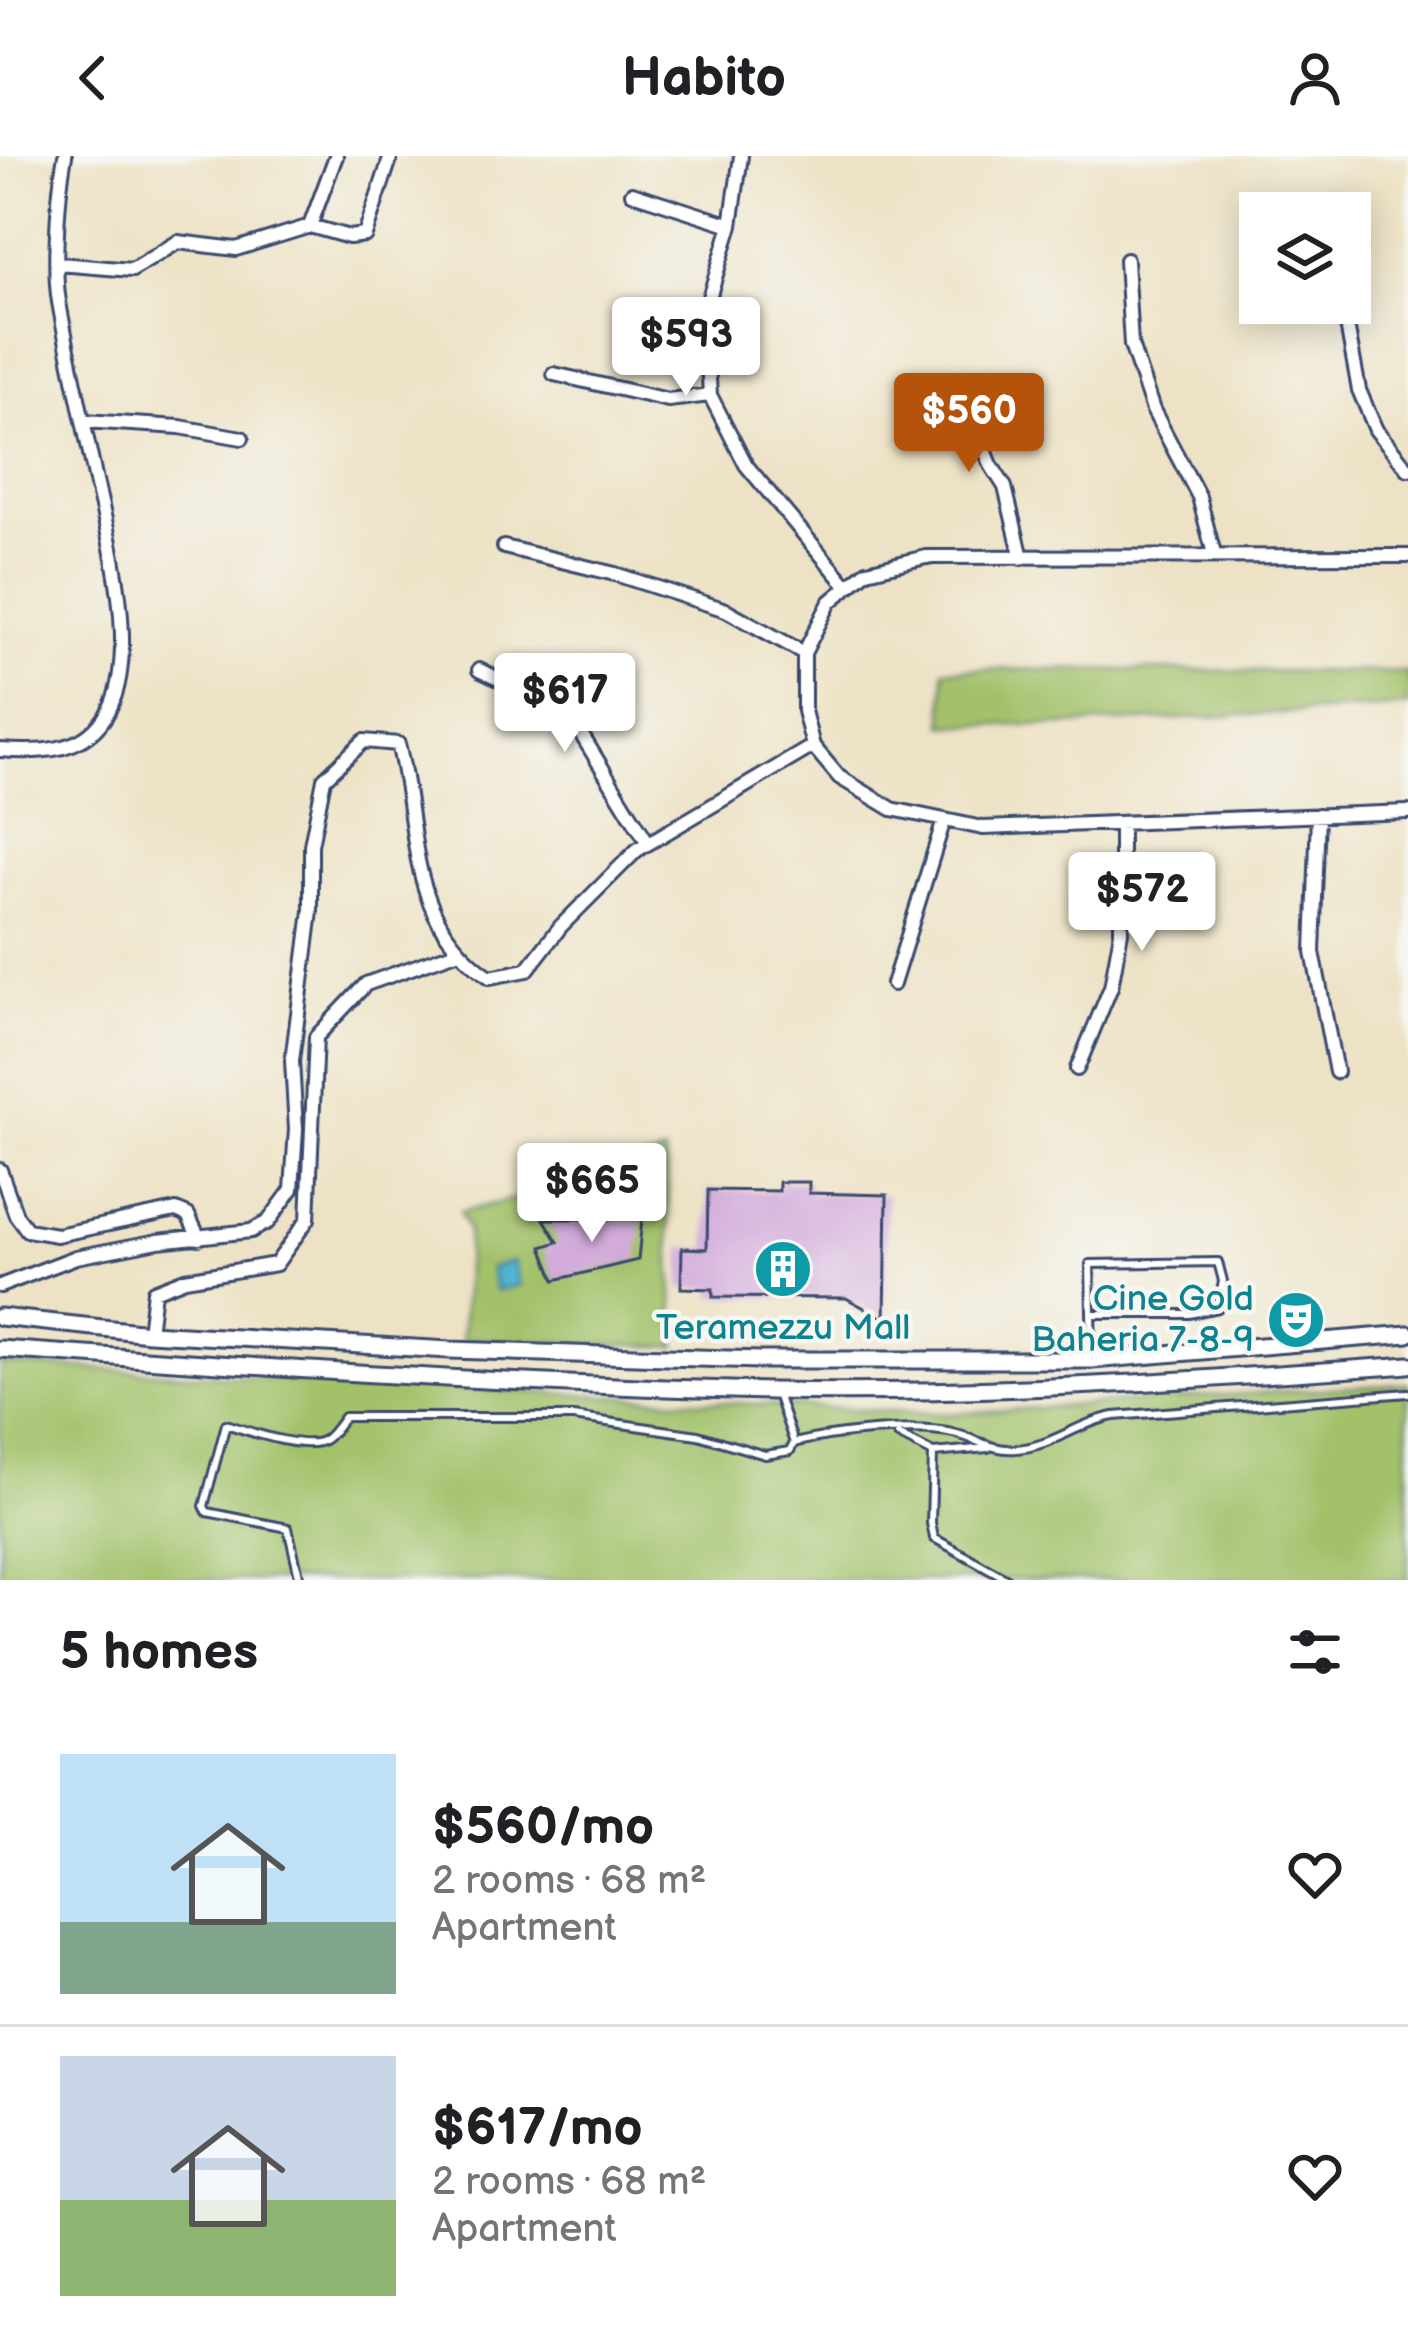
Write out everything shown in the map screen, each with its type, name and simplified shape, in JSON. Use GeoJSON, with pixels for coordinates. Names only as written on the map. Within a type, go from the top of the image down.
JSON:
{"type":"FeatureCollection","features":[{"type":"Feature","properties":{"kind":"street"},"geometry":{"type":"LineString","coordinates":[[0,750],[25,752],[82,740],[106,712],[118,685],[123,645],[120,599],[58,297],[64,156]]}},
{"type":"Feature","properties":{"kind":"street"},"geometry":{"type":"LineString","coordinates":[[310,226],[336,156]]}},
{"type":"Feature","properties":{"kind":"street"},"geometry":{"type":"LineString","coordinates":[[59,264],[132,270],[178,242],[236,249],[310,226],[349,237],[365,235],[391,156]]}},
{"type":"Feature","properties":{"kind":"street"},"geometry":{"type":"LineString","coordinates":[[741,156],[731,225],[705,311],[710,395],[746,465],[848,587]]}},
{"type":"Feature","properties":{"kind":"street"},"geometry":{"type":"LineString","coordinates":[[632,193],[731,225]]}},
{"type":"Feature","properties":{"kind":"street"},"geometry":{"type":"LineString","coordinates":[[1126,260],[1131,345],[1153,410],[1199,497],[1214,554]]}},
{"type":"Feature","properties":{"kind":"street"},"geometry":{"type":"LineString","coordinates":[[1347,324],[1359,390],[1376,430],[1408,469]]}},
{"type":"Feature","properties":{"kind":"street"},"geometry":{"type":"LineString","coordinates":[[554,374],[668,400],[710,395]]}},
{"type":"Feature","properties":{"kind":"street"},"geometry":{"type":"LineString","coordinates":[[957,379],[991,465],[1005,487],[1022,558]]}},
{"type":"Feature","properties":{"kind":"street"},"geometry":{"type":"LineString","coordinates":[[84,421],[180,427],[242,438]]}},
{"type":"Feature","properties":{"kind":"street"},"geometry":{"type":"LineString","coordinates":[[504,547],[615,574],[726,610],[804,653]]}},
{"type":"Feature","properties":{"kind":"street"},"geometry":{"type":"LineString","coordinates":[[1408,556],[926,557],[867,572],[830,602],[804,653],[804,711],[813,746],[839,777],[892,809],[983,828],[1408,812]]}},
{"type":"Feature","properties":{"kind":"street"},"geometry":{"type":"LineString","coordinates":[[479,670],[566,711],[648,843]]}},
{"type":"Feature","properties":{"kind":"street"},"geometry":{"type":"LineString","coordinates":[[0,1286],[76,1257],[158,1241],[238,1234],[268,1222],[292,1189],[296,1130],[292,1061],[311,911],[311,845],[324,779],[364,741],[398,744],[408,782],[420,879],[445,932],[490,977],[527,970],[561,926],[648,843],[813,746]]}},
{"type":"Feature","properties":{"kind":"street"},"geometry":{"type":"LineString","coordinates":[[1318,815],[1313,952],[1336,1072]]}},
{"type":"Feature","properties":{"kind":"street"},"geometry":{"type":"LineString","coordinates":[[893,984],[944,820]]}},
{"type":"Feature","properties":{"kind":"street"},"geometry":{"type":"LineString","coordinates":[[1077,1069],[1111,987],[1118,950],[1121,823]]}},
{"type":"Feature","properties":{"kind":"street"},"geometry":{"type":"LineString","coordinates":[[149,1333],[154,1291],[185,1279],[276,1264],[308,1220],[316,1037],[366,984],[459,951]]}},
{"type":"Feature","properties":{"kind":"street"},"geometry":{"type":"LineString","coordinates":[[0,1170],[16,1215],[27,1230],[58,1235],[176,1210],[188,1215],[200,1238]]}},
{"type":"Feature","properties":{"kind":"street"},"geometry":{"type":"LineString","coordinates":[[0,1316],[149,1333],[466,1351],[760,1360],[1092,1360],[1408,1334]]}},
{"type":"Feature","properties":{"kind":"street"},"geometry":{"type":"LineString","coordinates":[[0,1349],[501,1381],[776,1391],[1102,1387],[1408,1365]]}},
{"type":"Feature","properties":{"kind":"street"},"geometry":{"type":"LineString","coordinates":[[1204,1352],[1208,1379]]}},
{"type":"Feature","properties":{"kind":"lane"},"geometry":{"type":"LineString","coordinates":[[1092,1314],[1189,1314],[1218,1308],[1223,1280],[1218,1262],[1090,1264],[1092,1360]]}},
{"type":"Feature","properties":{"kind":"lane"},"geometry":{"type":"LineString","coordinates":[[300,1580],[288,1528],[207,1511],[204,1506],[226,1424],[268,1438],[315,1442],[328,1437],[344,1417],[573,1417],[698,1435],[765,1455],[790,1451],[794,1443],[776,1391]]}},
{"type":"Feature","properties":{"kind":"lane"},"geometry":{"type":"LineString","coordinates":[[894,1433],[933,1453],[1018,1449],[1044,1444],[1090,1420],[1114,1416],[1408,1393]]}},
{"type":"Feature","properties":{"kind":"lane"},"geometry":{"type":"LineString","coordinates":[[794,1443],[844,1432],[953,1433],[992,1447]]}},
{"type":"Feature","properties":{"kind":"lane"},"geometry":{"type":"LineString","coordinates":[[933,1453],[934,1538],[1010,1580]]}},
{"type":"Feature","properties":{"kind":"green space"},"geometry":{"type":"Polygon","coordinates":[[[944,669],[1408,672],[1408,706],[1067,725],[944,725],[944,669]]]}},
{"type":"Feature","properties":{"kind":"green space"},"geometry":{"type":"Polygon","coordinates":[[[665,1153],[676,1347],[462,1339],[468,1231],[460,1212],[665,1153]]]}},
{"type":"Feature","properties":{"kind":"green space"},"geometry":{"type":"Polygon","coordinates":[[[0,1364],[946,1414],[1408,1383],[1408,1580],[0,1580],[0,1364]]]}},
{"type":"Feature","properties":{"kind":"water"},"geometry":{"type":"Polygon","coordinates":[[[513,1261],[519,1285],[496,1291],[490,1268],[513,1261]]]}},
{"type":"Feature","properties":{"kind":"building","name":"Teramezzu Mall"},"geometry":{"type":"Polygon","coordinates":[[[779,1182],[809,1182],[809,1193],[887,1195],[885,1319],[846,1298],[713,1297],[713,1289],[681,1288],[682,1248],[707,1249],[708,1190],[779,1191],[779,1182]]]}},
{"type":"Feature","properties":{"kind":"building"},"geometry":{"type":"Polygon","coordinates":[[[544,1219],[642,1219],[638,1260],[555,1280],[542,1247],[558,1242],[544,1219]]]}},
{"type":"Feature","properties":{"kind":"place","name":"Teramezzu Mall"},"geometry":{"type":"Point","coordinates":[783,1269]}},
{"type":"Feature","properties":{"kind":"place","name":"Cine Gold Baheria 7-8-9"},"geometry":{"type":"Point","coordinates":[1296,1320]}}]}
